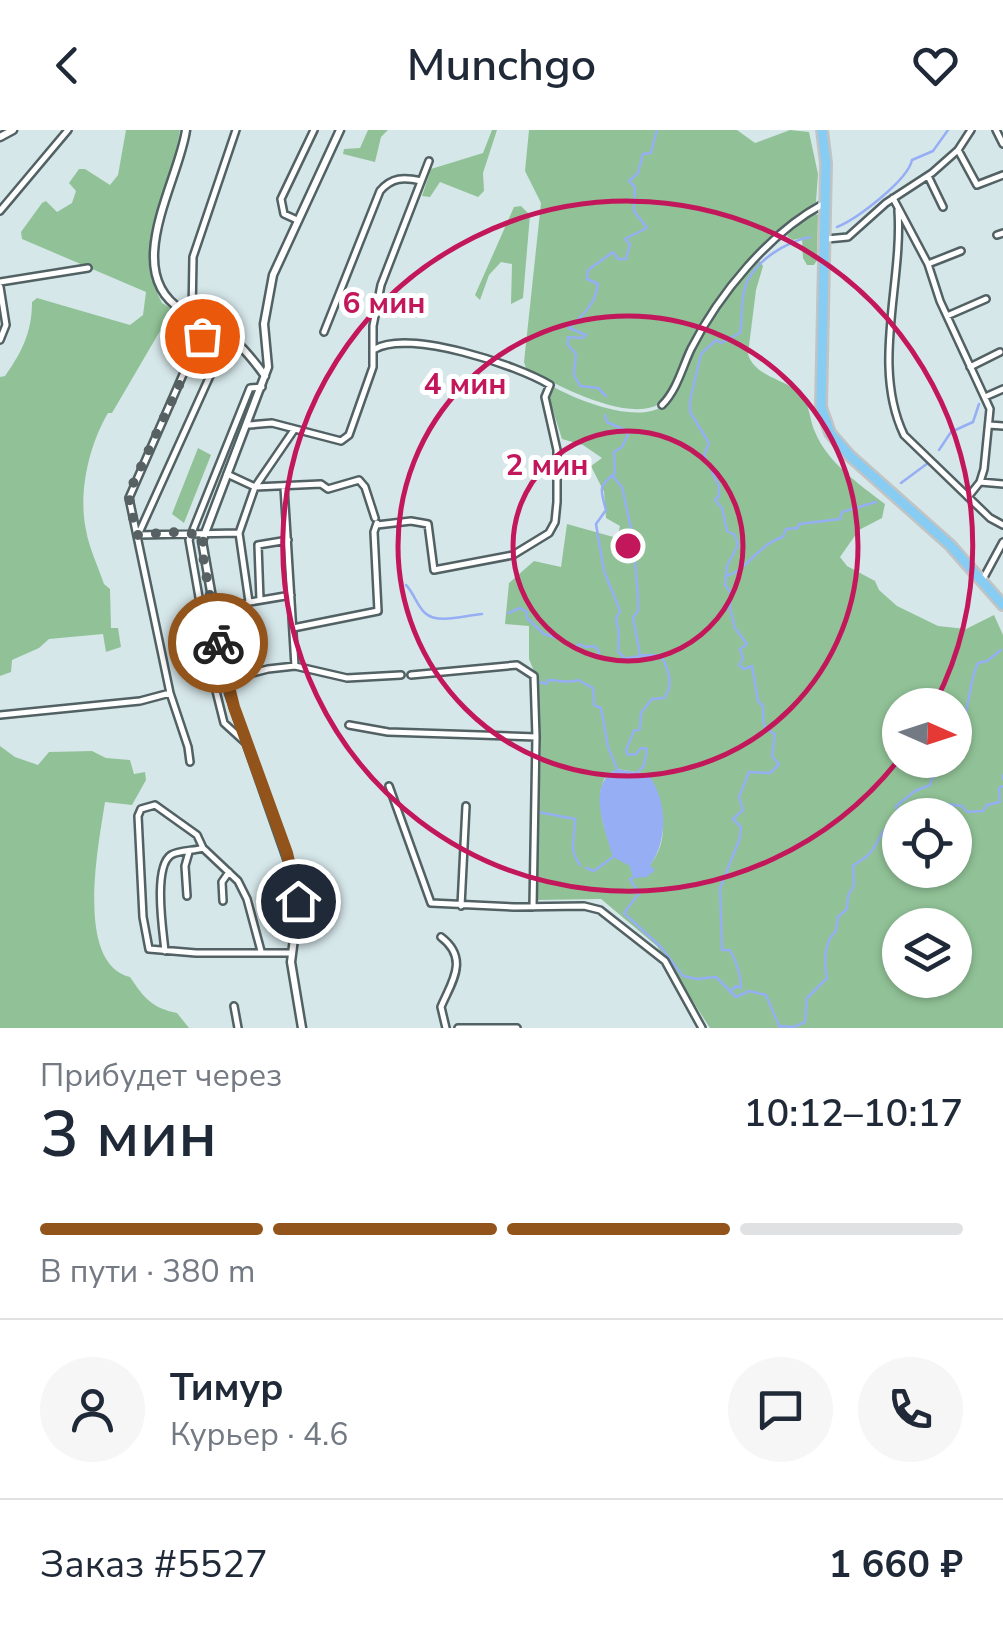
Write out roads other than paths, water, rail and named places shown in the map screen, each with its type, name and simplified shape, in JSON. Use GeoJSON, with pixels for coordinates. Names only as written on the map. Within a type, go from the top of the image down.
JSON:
{"type":"FeatureCollection","features":[{"type":"Feature","properties":{"kind":"main road"},"geometry":{"type":"LineString","coordinates":[[0,137],[13,130]]}},
{"type":"Feature","properties":{"kind":"main road"},"geometry":{"type":"LineString","coordinates":[[186,130],[157,226],[156,270],[173,303],[232,338],[265,376]]}},
{"type":"Feature","properties":{"kind":"main road"},"geometry":{"type":"LineString","coordinates":[[302,1028],[292,986],[290,953],[298,907],[297,887],[226,680],[203,556],[203,535],[265,376],[268,362],[264,324],[269,290],[340,130]]}},
{"type":"Feature","properties":{"kind":"main road"},"geometry":{"type":"LineString","coordinates":[[822,130],[826,202],[821,407],[830,433],[850,456],[950,545],[1003,605]]}},
{"type":"Feature","properties":{"kind":"street"},"geometry":{"type":"LineString","coordinates":[[0,211],[68,130]]}},
{"type":"Feature","properties":{"kind":"street"},"geometry":{"type":"LineString","coordinates":[[192,315],[193,257],[236,130]]}},
{"type":"Feature","properties":{"kind":"street"},"geometry":{"type":"LineString","coordinates":[[297,220],[284,214],[282,200],[314,130]]}},
{"type":"Feature","properties":{"kind":"street"},"geometry":{"type":"LineString","coordinates":[[825,238],[848,237],[893,198],[928,176],[958,150],[972,130]]}},
{"type":"Feature","properties":{"kind":"street"},"geometry":{"type":"LineString","coordinates":[[996,130],[1003,144]]}},
{"type":"Feature","properties":{"kind":"street"},"geometry":{"type":"LineString","coordinates":[[958,150],[977,185],[1003,175]]}},
{"type":"Feature","properties":{"kind":"street"},"geometry":{"type":"LineString","coordinates":[[249,425],[266,423],[345,439],[373,367],[374,308],[429,161]]}},
{"type":"Feature","properties":{"kind":"street"},"geometry":{"type":"LineString","coordinates":[[928,176],[943,208]]}},
{"type":"Feature","properties":{"kind":"street"},"geometry":{"type":"LineString","coordinates":[[324,332],[380,190],[389,181],[421,182]]}},
{"type":"Feature","properties":{"kind":"street"},"geometry":{"type":"LineString","coordinates":[[893,198],[928,264],[990,409],[980,482],[968,498]]}},
{"type":"Feature","properties":{"kind":"street"},"geometry":{"type":"LineString","coordinates":[[662,405],[692,346],[736,281],[787,226],[826,202]]}},
{"type":"Feature","properties":{"kind":"street"},"geometry":{"type":"LineString","coordinates":[[898,210],[892,400],[904,435],[990,518],[1003,524]]}},
{"type":"Feature","properties":{"kind":"street"},"geometry":{"type":"LineString","coordinates":[[928,264],[960,250]]}},
{"type":"Feature","properties":{"kind":"street"},"geometry":{"type":"LineString","coordinates":[[0,340],[5,332],[0,285],[88,268]]}},
{"type":"Feature","properties":{"kind":"street"},"geometry":{"type":"LineString","coordinates":[[948,316],[986,300]]}},
{"type":"Feature","properties":{"kind":"street"},"geometry":{"type":"LineString","coordinates":[[190,762],[170,692],[129,504],[132,486],[206,322]]}},
{"type":"Feature","properties":{"kind":"street"},"geometry":{"type":"LineString","coordinates":[[138,535],[223,347],[232,338]]}},
{"type":"Feature","properties":{"kind":"street"},"geometry":{"type":"LineString","coordinates":[[375,349],[384,345],[442,348],[520,368],[550,384],[546,405],[557,450],[555,522],[549,533],[513,555],[434,570],[428,524],[376,522]]}},
{"type":"Feature","properties":{"kind":"street"},"geometry":{"type":"LineString","coordinates":[[970,366],[1000,352]]}},
{"type":"Feature","properties":{"kind":"street"},"geometry":{"type":"LineString","coordinates":[[210,666],[188,544],[250,388],[262,387]]}},
{"type":"Feature","properties":{"kind":"street"},"geometry":{"type":"LineString","coordinates":[[985,397],[1003,389]]}},
{"type":"Feature","properties":{"kind":"street"},"geometry":{"type":"LineString","coordinates":[[990,426],[1003,426]]}},
{"type":"Feature","properties":{"kind":"street"},"geometry":{"type":"LineString","coordinates":[[249,602],[240,533],[255,488],[294,429]]}},
{"type":"Feature","properties":{"kind":"street"},"geometry":{"type":"LineString","coordinates":[[227,474],[255,488],[321,484],[328,488],[359,480],[366,488],[376,522],[378,611],[293,628]]}},
{"type":"Feature","properties":{"kind":"street"},"geometry":{"type":"LineString","coordinates":[[980,482],[1003,484]]}},
{"type":"Feature","properties":{"kind":"street"},"geometry":{"type":"LineString","coordinates":[[284,487],[295,666]]}},
{"type":"Feature","properties":{"kind":"street"},"geometry":{"type":"LineString","coordinates":[[138,535],[240,533]]}},
{"type":"Feature","properties":{"kind":"street"},"geometry":{"type":"LineString","coordinates":[[260,600],[258,544],[288,540]]}},
{"type":"Feature","properties":{"kind":"street"},"geometry":{"type":"LineString","coordinates":[[983,579],[1003,542]]}},
{"type":"Feature","properties":{"kind":"street"},"geometry":{"type":"LineString","coordinates":[[212,608],[291,595]]}},
{"type":"Feature","properties":{"kind":"street"},"geometry":{"type":"LineString","coordinates":[[411,674],[517,665],[534,676],[533,907]]}},
{"type":"Feature","properties":{"kind":"street"},"geometry":{"type":"LineString","coordinates":[[226,680],[268,668],[295,666],[348,678],[401,676]]}},
{"type":"Feature","properties":{"kind":"street"},"geometry":{"type":"LineString","coordinates":[[213,679],[224,723],[248,745]]}},
{"type":"Feature","properties":{"kind":"street"},"geometry":{"type":"LineString","coordinates":[[0,715],[140,700],[170,692]]}},
{"type":"Feature","properties":{"kind":"street"},"geometry":{"type":"LineString","coordinates":[[349,725],[388,732],[536,737]]}},
{"type":"Feature","properties":{"kind":"street"},"geometry":{"type":"LineString","coordinates":[[389,786],[428,900],[435,905],[592,907],[608,914],[665,961],[702,1028]]}},
{"type":"Feature","properties":{"kind":"street"},"geometry":{"type":"LineString","coordinates":[[261,952],[243,890],[203,848],[197,836],[151,804],[142,809],[138,816],[142,917],[149,949],[290,953]]}},
{"type":"Feature","properties":{"kind":"street"},"geometry":{"type":"LineString","coordinates":[[462,906],[466,806]]}},
{"type":"Feature","properties":{"kind":"street"},"geometry":{"type":"LineString","coordinates":[[165,951],[162,869],[172,855],[203,848]]}},
{"type":"Feature","properties":{"kind":"street"},"geometry":{"type":"LineString","coordinates":[[187,896],[185,866],[189,852]]}},
{"type":"Feature","properties":{"kind":"street"},"geometry":{"type":"LineString","coordinates":[[223,901],[222,882],[228,872]]}},
{"type":"Feature","properties":{"kind":"street"},"geometry":{"type":"LineString","coordinates":[[440,937],[447,941],[457,967],[456,982],[442,1007],[446,1028]]}},
{"type":"Feature","properties":{"kind":"street"},"geometry":{"type":"LineString","coordinates":[[234,1006],[238,1028]]}},
{"type":"Feature","properties":{"kind":"street"},"geometry":{"type":"LineString","coordinates":[[458,1028],[517,1028]]}},
{"type":"Feature","properties":{"kind":"water"},"geometry":{"type":"Polygon","coordinates":[[[617,769],[648,774],[659,795],[663,832],[650,865],[655,870],[647,877],[633,878],[630,866],[613,857],[606,834],[600,809],[602,785],[617,769]]]}},
{"type":"Feature","properties":{"kind":"waterway"},"geometry":{"type":"LineString","coordinates":[[606,396],[598,388],[580,386],[574,375],[576,354],[568,345],[568,337],[586,335],[569,328],[588,309],[597,291],[598,284],[587,279],[588,270],[613,252],[618,259],[626,259],[630,244],[625,239],[647,228],[634,211],[635,187],[629,181],[638,173],[643,154],[651,153],[657,130]]}},
{"type":"Feature","properties":{"kind":"waterway"},"geometry":{"type":"LineString","coordinates":[[837,227],[881,198],[912,160],[933,151],[948,130]]}},
{"type":"Feature","properties":{"kind":"waterway"},"geometry":{"type":"LineString","coordinates":[[730,992],[736,986],[741,988],[741,983],[730,950],[722,950],[720,888],[740,838],[741,827],[733,819],[743,810],[739,797],[749,772],[770,773],[779,764],[772,756],[775,734],[763,723],[763,706],[758,701],[752,666],[744,669],[739,665],[743,658],[740,649],[747,644],[735,628],[731,594],[725,584],[727,566],[738,545],[735,535],[727,531],[722,508],[715,500],[719,486],[704,455],[709,443],[690,412],[690,401],[701,354],[716,340],[721,343],[740,333],[743,297],[751,275],[773,253],[810,237]]}},
{"type":"Feature","properties":{"kind":"waterway"},"geometry":{"type":"LineString","coordinates":[[939,450],[951,432],[973,422],[979,404]]}},
{"type":"Feature","properties":{"kind":"waterway"},"geometry":{"type":"LineString","coordinates":[[605,415],[607,422],[629,432],[622,447],[614,452],[615,473],[602,488],[606,510],[596,524],[604,571],[620,611],[616,618],[618,652],[624,657]]}},
{"type":"Feature","properties":{"kind":"waterway"},"geometry":{"type":"LineString","coordinates":[[901,483],[928,463]]}},
{"type":"Feature","properties":{"kind":"waterway"},"geometry":{"type":"LineString","coordinates":[[613,476],[622,487],[631,528],[629,547],[635,560],[638,598],[638,611],[633,617],[640,655]]}},
{"type":"Feature","properties":{"kind":"waterway"},"geometry":{"type":"LineString","coordinates":[[727,576],[783,537],[786,529],[840,519],[842,512],[876,502]]}},
{"type":"Feature","properties":{"kind":"waterway"},"geometry":{"type":"LineString","coordinates":[[406,585],[431,617],[482,614]]}},
{"type":"Feature","properties":{"kind":"waterway"},"geometry":{"type":"LineString","coordinates":[[508,613],[520,608],[544,634],[574,648],[580,644],[594,646],[598,657],[661,656],[669,688],[664,698],[652,699],[641,713],[640,729],[634,731],[626,750],[628,755],[647,749],[644,765],[638,772]]}},
{"type":"Feature","properties":{"kind":"waterway"},"geometry":{"type":"LineString","coordinates":[[971,688],[978,663],[1001,650]]}},
{"type":"Feature","properties":{"kind":"waterway"},"geometry":{"type":"LineString","coordinates":[[540,682],[578,680],[593,688],[594,705],[601,708],[608,747],[617,769]]}},
{"type":"Feature","properties":{"kind":"waterway"},"geometry":{"type":"LineString","coordinates":[[781,1026],[794,1027],[805,1022],[807,998],[827,978],[827,946],[836,931],[838,917],[847,909],[854,885],[853,866],[871,852],[888,825],[899,817],[896,806],[930,785],[932,778]]}},
{"type":"Feature","properties":{"kind":"waterway"},"geometry":{"type":"LineString","coordinates":[[972,812],[1000,802],[999,788],[1003,786]]}},
{"type":"Feature","properties":{"kind":"waterway"},"geometry":{"type":"LineString","coordinates":[[538,812],[575,819],[573,847],[580,865]]}},
{"type":"Feature","properties":{"kind":"waterway"},"geometry":{"type":"LineString","coordinates":[[586,868],[594,871],[613,857]]}},
{"type":"Feature","properties":{"kind":"waterway"},"geometry":{"type":"LineString","coordinates":[[633,878],[630,879],[639,893],[624,913],[661,947],[683,976],[716,977],[736,997],[749,991],[766,995],[780,1028]]}}]}
